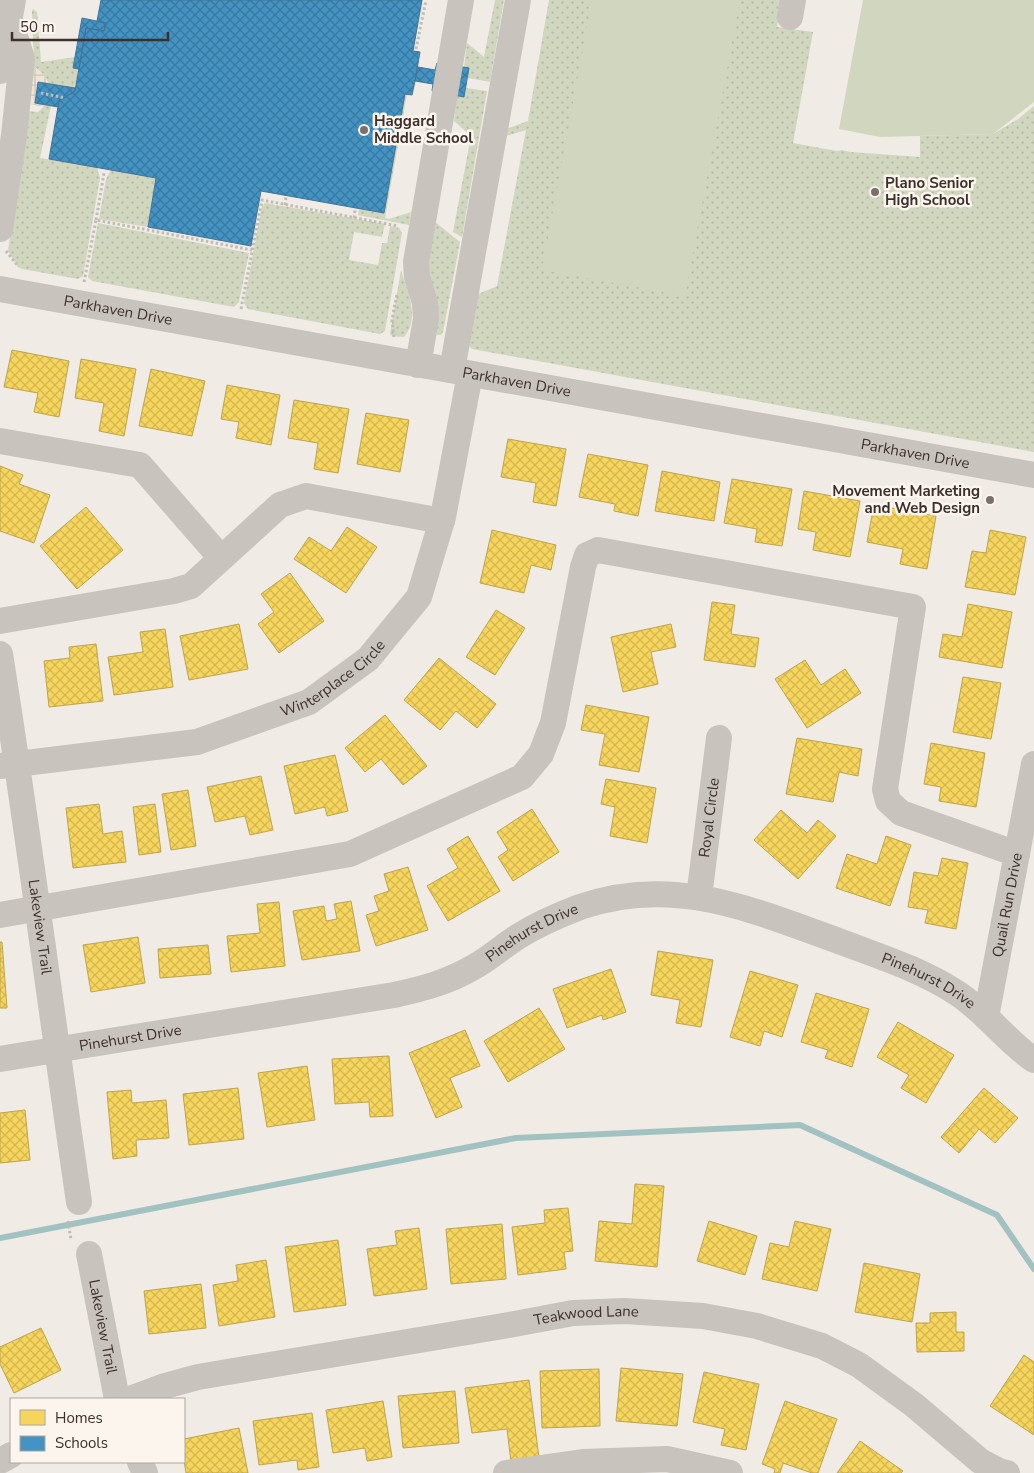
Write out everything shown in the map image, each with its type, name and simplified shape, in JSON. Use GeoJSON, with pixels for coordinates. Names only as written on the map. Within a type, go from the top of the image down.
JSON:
{"type":"FeatureCollection","features":[{"type":"Feature","properties":{"kind":"street"},"geometry":{"type":"LineString","coordinates":[[418,364],[426,319],[425,303],[417,277],[416,262],[461,0]]}},
{"type":"Feature","properties":{"kind":"street","name":"Winterplace Circle"},"geometry":{"type":"LineString","coordinates":[[9,765],[197,742],[309,702],[368,659],[419,597],[442,521],[461,372],[518,0]]}},
{"type":"Feature","properties":{"kind":"street"},"geometry":{"type":"LineString","coordinates":[[0,71],[12,10]]}},
{"type":"Feature","properties":{"kind":"street"},"geometry":{"type":"LineString","coordinates":[[0,229],[7,134],[22,59],[12,10]]}},
{"type":"Feature","properties":{"kind":"street","name":"Parkhaven Drive"},"geometry":{"type":"LineString","coordinates":[[0,289],[1034,475]]}},
{"type":"Feature","properties":{"kind":"street"},"geometry":{"type":"LineString","coordinates":[[0,441],[140,465],[222,558]]}},
{"type":"Feature","properties":{"kind":"street"},"geometry":{"type":"LineString","coordinates":[[0,621],[174,591],[190,586],[280,504],[306,496],[442,521]]}},
{"type":"Feature","properties":{"kind":"street"},"geometry":{"type":"LineString","coordinates":[[0,915],[350,854],[522,777],[541,754],[553,723],[583,567],[587,555],[598,550],[913,607],[886,788],[888,801],[901,813],[1017,854]]}},
{"type":"Feature","properties":{"kind":"street","name":"Lakeview Trail"},"geometry":{"type":"LineString","coordinates":[[0,654],[9,765],[37,909],[57,1050],[73,1207]]}},
{"type":"Feature","properties":{"kind":"street","name":"Royal Circle"},"geometry":{"type":"LineString","coordinates":[[699,897],[719,738]]}},
{"type":"Feature","properties":{"kind":"street","name":"Quail Run Drive"},"geometry":{"type":"LineString","coordinates":[[986,1017],[1034,764]]}},
{"type":"Feature","properties":{"kind":"street","name":"Pinehurst Drive"},"geometry":{"type":"LineString","coordinates":[[0,1060],[394,995],[426,988],[454,978],[474,968],[496,954],[518,936],[547,920],[582,907],[617,898],[663,894],[699,897],[764,914],[899,963],[928,976],[959,994],[1034,1060]]}},
{"type":"Feature","properties":{"kind":"street","name":"Lakeview Trail"},"geometry":{"type":"LineString","coordinates":[[80,1250],[117,1398]]}},
{"type":"Feature","properties":{"kind":"street","name":"Teakwood Lane"},"geometry":{"type":"LineString","coordinates":[[133,1398],[198,1376],[573,1313],[625,1311],[703,1316],[757,1326],[822,1346],[860,1365],[914,1405],[980,1461],[1007,1473]]}},
{"type":"Feature","properties":{"kind":"street"},"geometry":{"type":"LineString","coordinates":[[506,1473],[583,1462],[667,1459],[730,1473]]}},
{"type":"Feature","properties":{"kind":"path"},"geometry":{"type":"LineString","coordinates":[[416,49],[426,0]]}},
{"type":"Feature","properties":{"kind":"path"},"geometry":{"type":"LineString","coordinates":[[37,93],[65,98]]}},
{"type":"Feature","properties":{"kind":"path"},"geometry":{"type":"LineString","coordinates":[[84,282],[104,173]]}},
{"type":"Feature","properties":{"kind":"path"},"geometry":{"type":"LineString","coordinates":[[285,204],[286,197]]}},
{"type":"Feature","properties":{"kind":"path"},"geometry":{"type":"LineString","coordinates":[[240,311],[262,200],[407,227]]}},
{"type":"Feature","properties":{"kind":"path"},"geometry":{"type":"LineString","coordinates":[[354,218],[355,210]]}},
{"type":"Feature","properties":{"kind":"path"},"geometry":{"type":"LineString","coordinates":[[96,220],[252,250]]}},
{"type":"Feature","properties":{"kind":"path"},"geometry":{"type":"LineString","coordinates":[[394,338],[392,320],[397,292]]}},
{"type":"Feature","properties":{"kind":"path"},"geometry":{"type":"LineString","coordinates":[[73,1207],[80,1250]]}},
{"type":"Feature","properties":{"kind":"green space"},"geometry":{"type":"Polygon","coordinates":[[[495,0],[504,0],[490,82],[468,78],[469,69],[464,67],[467,43],[484,57],[495,0]]]}},
{"type":"Feature","properties":{"kind":"green space"},"geometry":{"type":"Polygon","coordinates":[[[549,0],[782,0],[777,27],[813,32],[793,143],[837,151],[920,157],[920,136],[993,134],[1018,119],[1034,106],[1034,452],[472,349],[469,346],[476,295],[497,286],[526,130],[506,136],[506,129],[528,121],[549,0]]]}},
{"type":"Feature","properties":{"kind":"green space"},"geometry":{"type":"Polygon","coordinates":[[[592,0],[740,0],[685,296],[542,270],[592,0]]]}},
{"type":"Feature","properties":{"kind":"green space"},"geometry":{"type":"Polygon","coordinates":[[[863,0],[1034,0],[1034,102],[993,134],[880,137],[839,129],[863,0]]]}},
{"type":"Feature","properties":{"kind":"green space"},"geometry":{"type":"Polygon","coordinates":[[[33,9],[37,12],[41,62],[75,57],[73,68],[79,69],[75,88],[49,84],[44,75],[34,66],[33,9]]]}},
{"type":"Feature","properties":{"kind":"green space"},"geometry":{"type":"Polygon","coordinates":[[[466,88],[487,91],[462,237],[453,232],[471,136],[454,121],[457,95],[464,97],[466,88]]]}},
{"type":"Feature","properties":{"kind":"green space"},"geometry":{"type":"Polygon","coordinates":[[[405,94],[407,94],[385,218],[389,219],[411,212],[409,225],[358,215],[359,209],[384,213],[405,94]]]}},
{"type":"Feature","properties":{"kind":"green space"},"geometry":{"type":"Polygon","coordinates":[[[45,105],[51,106],[40,158],[97,167],[100,178],[83,276],[78,279],[22,269],[18,267],[8,251],[28,111],[38,112],[45,105]]]}},
{"type":"Feature","properties":{"kind":"green space"},"geometry":{"type":"Polygon","coordinates":[[[111,170],[156,178],[148,227],[99,219],[106,179],[111,170]]]}},
{"type":"Feature","properties":{"kind":"green space"},"geometry":{"type":"Polygon","coordinates":[[[265,203],[385,224],[382,237],[354,232],[349,260],[378,265],[382,243],[387,243],[390,226],[399,228],[402,233],[385,331],[380,334],[248,309],[244,303],[262,206],[265,203]]]}},
{"type":"Feature","properties":{"kind":"green space"},"geometry":{"type":"Polygon","coordinates":[[[435,222],[460,242],[441,335],[437,335],[436,331],[427,271],[435,222]]]}},
{"type":"Feature","properties":{"kind":"green space"},"geometry":{"type":"Polygon","coordinates":[[[98,223],[249,253],[239,302],[234,307],[92,281],[88,277],[98,223]]]}},
{"type":"Feature","properties":{"kind":"green space"},"geometry":{"type":"Polygon","coordinates":[[[401,270],[409,295],[412,313],[412,321],[404,337],[392,336],[390,334],[401,270]]]}},
{"type":"Feature","properties":{"kind":"shaded area"},"geometry":{"type":"Polygon","coordinates":[[[34,66],[44,75],[49,84],[38,82],[35,103],[45,105],[24,103],[34,66]]]}},
{"type":"Feature","properties":{"kind":"building: Homes"},"geometry":{"type":"Polygon","coordinates":[[[12,350],[69,361],[59,417],[34,412],[38,393],[4,387],[12,350]]]}},
{"type":"Feature","properties":{"kind":"building: Homes"},"geometry":{"type":"Polygon","coordinates":[[[81,359],[136,369],[124,436],[99,431],[104,403],[75,398],[81,359]]]}},
{"type":"Feature","properties":{"kind":"building: Homes"},"geometry":{"type":"Polygon","coordinates":[[[151,369],[205,381],[192,436],[139,426],[151,369]]]}},
{"type":"Feature","properties":{"kind":"building: Homes"},"geometry":{"type":"Polygon","coordinates":[[[227,385],[280,395],[271,445],[236,438],[239,422],[221,419],[227,385]]]}},
{"type":"Feature","properties":{"kind":"building: Homes"},"geometry":{"type":"Polygon","coordinates":[[[294,400],[349,409],[338,473],[314,469],[318,443],[288,438],[294,400]]]}},
{"type":"Feature","properties":{"kind":"building: Homes"},"geometry":{"type":"Polygon","coordinates":[[[366,413],[409,420],[400,472],[357,464],[366,413]]]}},
{"type":"Feature","properties":{"kind":"building: Homes"},"geometry":{"type":"Polygon","coordinates":[[[508,439],[566,449],[556,506],[533,502],[536,483],[501,477],[508,439]]]}},
{"type":"Feature","properties":{"kind":"building: Homes"},"geometry":{"type":"Polygon","coordinates":[[[588,454],[648,465],[638,516],[614,511],[615,504],[579,497],[588,454]]]}},
{"type":"Feature","properties":{"kind":"building: Homes"},"geometry":{"type":"Polygon","coordinates":[[[0,466],[23,475],[19,484],[50,495],[34,543],[0,531],[0,466]]]}},
{"type":"Feature","properties":{"kind":"building: Homes"},"geometry":{"type":"Polygon","coordinates":[[[662,471],[720,482],[714,521],[655,511],[662,471]]]}},
{"type":"Feature","properties":{"kind":"building: Homes"},"geometry":{"type":"Polygon","coordinates":[[[732,479],[792,489],[782,546],[755,542],[757,529],[724,523],[732,479]]]}},
{"type":"Feature","properties":{"kind":"building: Homes"},"geometry":{"type":"Polygon","coordinates":[[[804,491],[860,501],[850,557],[813,550],[816,532],[798,529],[804,491]]]}},
{"type":"Feature","properties":{"kind":"building: Homes"},"geometry":{"type":"Polygon","coordinates":[[[874,505],[936,516],[927,569],[900,564],[903,549],[867,542],[874,505]]]}},
{"type":"Feature","properties":{"kind":"building: Homes"},"geometry":{"type":"Polygon","coordinates":[[[86,507],[123,550],[77,589],[40,546],[86,507]]]}},
{"type":"Feature","properties":{"kind":"building: Homes"},"geometry":{"type":"Polygon","coordinates":[[[347,527],[377,547],[346,593],[294,559],[309,537],[331,551],[347,527]]]}},
{"type":"Feature","properties":{"kind":"building: Homes"},"geometry":{"type":"Polygon","coordinates":[[[492,530],[556,545],[551,570],[531,565],[524,593],[480,583],[492,530]]]}},
{"type":"Feature","properties":{"kind":"building: Homes"},"geometry":{"type":"Polygon","coordinates":[[[990,530],[1026,537],[1015,595],[965,587],[972,551],[986,553],[990,530]]]}},
{"type":"Feature","properties":{"kind":"building: Homes"},"geometry":{"type":"Polygon","coordinates":[[[290,573],[324,621],[279,653],[258,624],[274,612],[261,594],[290,573]]]}},
{"type":"Feature","properties":{"kind":"building: Homes"},"geometry":{"type":"Polygon","coordinates":[[[712,602],[735,605],[731,634],[759,638],[755,667],[704,660],[712,602]]]}},
{"type":"Feature","properties":{"kind":"building: Homes"},"geometry":{"type":"Polygon","coordinates":[[[968,604],[1012,612],[1002,668],[939,657],[943,634],[962,637],[968,604]]]}},
{"type":"Feature","properties":{"kind":"building: Homes"},"geometry":{"type":"Polygon","coordinates":[[[496,610],[525,628],[495,675],[466,657],[496,610]]]}},
{"type":"Feature","properties":{"kind":"building: Homes"},"geometry":{"type":"Polygon","coordinates":[[[239,624],[248,669],[189,680],[180,636],[239,624]]]}},
{"type":"Feature","properties":{"kind":"building: Homes"},"geometry":{"type":"Polygon","coordinates":[[[671,624],[676,647],[651,652],[658,684],[623,692],[611,637],[671,624]]]}},
{"type":"Feature","properties":{"kind":"building: Homes"},"geometry":{"type":"Polygon","coordinates":[[[165,629],[173,687],[114,695],[108,657],[143,652],[140,632],[165,629]]]}},
{"type":"Feature","properties":{"kind":"building: Homes"},"geometry":{"type":"Polygon","coordinates":[[[96,644],[103,701],[49,707],[44,661],[70,658],[69,647],[96,644]]]}},
{"type":"Feature","properties":{"kind":"building: Homes"},"geometry":{"type":"Polygon","coordinates":[[[439,658],[496,704],[477,728],[456,711],[440,730],[404,700],[439,658]]]}},
{"type":"Feature","properties":{"kind":"building: Homes"},"geometry":{"type":"Polygon","coordinates":[[[805,660],[821,685],[845,669],[861,693],[807,728],[775,679],[805,660]]]}},
{"type":"Feature","properties":{"kind":"building: Homes"},"geometry":{"type":"Polygon","coordinates":[[[963,677],[1001,683],[991,739],[953,732],[963,677]]]}},
{"type":"Feature","properties":{"kind":"building: Homes"},"geometry":{"type":"Polygon","coordinates":[[[586,705],[649,717],[639,772],[599,765],[605,734],[581,730],[586,705]]]}},
{"type":"Feature","properties":{"kind":"building: Homes"},"geometry":{"type":"Polygon","coordinates":[[[385,715],[427,766],[403,785],[381,759],[365,772],[345,748],[385,715]]]}},
{"type":"Feature","properties":{"kind":"building: Homes"},"geometry":{"type":"Polygon","coordinates":[[[797,738],[862,749],[858,776],[839,772],[833,802],[786,794],[797,738]]]}},
{"type":"Feature","properties":{"kind":"building: Homes"},"geometry":{"type":"Polygon","coordinates":[[[931,743],[985,753],[976,807],[939,801],[941,787],[924,784],[931,743]]]}},
{"type":"Feature","properties":{"kind":"building: Homes"},"geometry":{"type":"Polygon","coordinates":[[[335,755],[348,811],[327,816],[325,807],[295,814],[284,766],[335,755]]]}},
{"type":"Feature","properties":{"kind":"building: Homes"},"geometry":{"type":"Polygon","coordinates":[[[261,776],[273,830],[250,835],[245,816],[215,822],[207,787],[261,776]]]}},
{"type":"Feature","properties":{"kind":"building: Homes"},"geometry":{"type":"Polygon","coordinates":[[[606,779],[656,788],[647,843],[610,836],[615,807],[601,804],[606,779]]]}},
{"type":"Feature","properties":{"kind":"building: Homes"},"geometry":{"type":"Polygon","coordinates":[[[188,790],[196,846],[171,850],[162,794],[188,790]]]}},
{"type":"Feature","properties":{"kind":"building: Homes"},"geometry":{"type":"Polygon","coordinates":[[[99,804],[103,834],[122,831],[126,862],[73,868],[66,808],[99,804]]]}},
{"type":"Feature","properties":{"kind":"building: Homes"},"geometry":{"type":"Polygon","coordinates":[[[155,804],[161,852],[139,855],[133,807],[155,804]]]}},
{"type":"Feature","properties":{"kind":"building: Homes"},"geometry":{"type":"Polygon","coordinates":[[[532,809],[559,852],[513,881],[498,857],[508,850],[497,832],[532,809]]]}},
{"type":"Feature","properties":{"kind":"building: Homes"},"geometry":{"type":"Polygon","coordinates":[[[781,810],[807,833],[818,820],[836,836],[798,879],[754,840],[781,810]]]}},
{"type":"Feature","properties":{"kind":"building: Homes"},"geometry":{"type":"Polygon","coordinates":[[[468,836],[500,891],[448,921],[427,886],[458,868],[447,849],[468,836]]]}},
{"type":"Feature","properties":{"kind":"building: Homes"},"geometry":{"type":"Polygon","coordinates":[[[886,836],[911,845],[890,906],[836,888],[847,854],[877,864],[886,836]]]}},
{"type":"Feature","properties":{"kind":"building: Homes"},"geometry":{"type":"Polygon","coordinates":[[[942,858],[968,863],[956,929],[925,923],[928,910],[908,907],[914,872],[938,876],[942,858]]]}},
{"type":"Feature","properties":{"kind":"building: Homes"},"geometry":{"type":"Polygon","coordinates":[[[408,867],[428,930],[376,946],[366,915],[379,911],[374,896],[389,891],[384,874],[408,867]]]}},
{"type":"Feature","properties":{"kind":"building: Homes"},"geometry":{"type":"Polygon","coordinates":[[[351,901],[360,951],[302,960],[293,911],[324,906],[326,921],[337,919],[334,904],[351,901]]]}},
{"type":"Feature","properties":{"kind":"building: Homes"},"geometry":{"type":"Polygon","coordinates":[[[279,902],[285,966],[231,972],[227,936],[260,933],[257,904],[279,902]]]}},
{"type":"Feature","properties":{"kind":"building: Homes"},"geometry":{"type":"Polygon","coordinates":[[[138,937],[145,983],[91,992],[83,945],[138,937]]]}},
{"type":"Feature","properties":{"kind":"building: Homes"},"geometry":{"type":"Polygon","coordinates":[[[0,942],[2,942],[7,1008],[0,1008],[0,942]]]}},
{"type":"Feature","properties":{"kind":"building: Homes"},"geometry":{"type":"Polygon","coordinates":[[[208,945],[211,974],[160,978],[158,949],[208,945]]]}},
{"type":"Feature","properties":{"kind":"building: Homes"},"geometry":{"type":"Polygon","coordinates":[[[658,951],[713,960],[701,1027],[676,1023],[680,1000],[651,995],[658,951]]]}},
{"type":"Feature","properties":{"kind":"building: Homes"},"geometry":{"type":"Polygon","coordinates":[[[611,969],[626,1012],[603,1020],[602,1015],[567,1028],[553,989],[611,969]]]}},
{"type":"Feature","properties":{"kind":"building: Homes"},"geometry":{"type":"Polygon","coordinates":[[[750,971],[798,985],[782,1037],[764,1031],[760,1046],[730,1037],[750,971]]]}},
{"type":"Feature","properties":{"kind":"building: Homes"},"geometry":{"type":"Polygon","coordinates":[[[816,993],[869,1009],[852,1067],[825,1058],[828,1050],[801,1042],[816,993]]]}},
{"type":"Feature","properties":{"kind":"building: Homes"},"geometry":{"type":"Polygon","coordinates":[[[539,1008],[565,1049],[508,1082],[484,1041],[539,1008]]]}},
{"type":"Feature","properties":{"kind":"building: Homes"},"geometry":{"type":"Polygon","coordinates":[[[898,1022],[954,1055],[926,1103],[901,1088],[909,1075],[877,1057],[898,1022]]]}},
{"type":"Feature","properties":{"kind":"building: Homes"},"geometry":{"type":"Polygon","coordinates":[[[465,1030],[480,1066],[450,1078],[462,1107],[436,1118],[409,1053],[465,1030]]]}},
{"type":"Feature","properties":{"kind":"building: Homes"},"geometry":{"type":"Polygon","coordinates":[[[389,1056],[393,1116],[370,1117],[369,1102],[335,1104],[332,1059],[389,1056]]]}},
{"type":"Feature","properties":{"kind":"building: Homes"},"geometry":{"type":"Polygon","coordinates":[[[307,1066],[315,1120],[267,1127],[258,1073],[307,1066]]]}},
{"type":"Feature","properties":{"kind":"building: Homes"},"geometry":{"type":"Polygon","coordinates":[[[238,1088],[244,1139],[189,1145],[183,1094],[238,1088]]]}},
{"type":"Feature","properties":{"kind":"building: Homes"},"geometry":{"type":"Polygon","coordinates":[[[984,1088],[1018,1118],[995,1143],[979,1129],[959,1153],[941,1137],[984,1088]]]}},
{"type":"Feature","properties":{"kind":"building: Homes"},"geometry":{"type":"Polygon","coordinates":[[[131,1090],[132,1103],[166,1100],[169,1138],[136,1140],[137,1156],[113,1159],[107,1092],[131,1090]]]}},
{"type":"Feature","properties":{"kind":"building: Homes"},"geometry":{"type":"Polygon","coordinates":[[[25,1110],[30,1160],[0,1163],[0,1113],[25,1110]]]}},
{"type":"Feature","properties":{"kind":"building: Homes"},"geometry":{"type":"Polygon","coordinates":[[[635,1184],[664,1186],[657,1267],[595,1261],[599,1221],[632,1224],[635,1184]]]}},
{"type":"Feature","properties":{"kind":"building: Homes"},"geometry":{"type":"Polygon","coordinates":[[[568,1208],[573,1251],[564,1252],[566,1269],[518,1275],[512,1227],[545,1223],[544,1210],[568,1208]]]}},
{"type":"Feature","properties":{"kind":"building: Homes"},"geometry":{"type":"Polygon","coordinates":[[[709,1221],[757,1236],[745,1275],[697,1261],[709,1221]]]}},
{"type":"Feature","properties":{"kind":"building: Homes"},"geometry":{"type":"Polygon","coordinates":[[[795,1221],[831,1229],[817,1291],[762,1279],[770,1243],[789,1247],[795,1221]]]}},
{"type":"Feature","properties":{"kind":"building: Homes"},"geometry":{"type":"Polygon","coordinates":[[[502,1224],[506,1279],[451,1284],[446,1229],[502,1224]]]}},
{"type":"Feature","properties":{"kind":"building: Homes"},"geometry":{"type":"Polygon","coordinates":[[[419,1228],[427,1289],[374,1296],[367,1249],[397,1245],[395,1231],[419,1228]]]}},
{"type":"Feature","properties":{"kind":"building: Homes"},"geometry":{"type":"Polygon","coordinates":[[[338,1240],[346,1305],[294,1312],[285,1247],[338,1240]]]}},
{"type":"Feature","properties":{"kind":"building: Homes"},"geometry":{"type":"Polygon","coordinates":[[[266,1260],[275,1317],[219,1326],[213,1285],[238,1281],[236,1265],[266,1260]]]}},
{"type":"Feature","properties":{"kind":"building: Homes"},"geometry":{"type":"Polygon","coordinates":[[[864,1263],[920,1274],[912,1322],[855,1312],[864,1263]]]}},
{"type":"Feature","properties":{"kind":"building: Homes"},"geometry":{"type":"Polygon","coordinates":[[[201,1284],[206,1328],[149,1334],[144,1291],[201,1284]]]}},
{"type":"Feature","properties":{"kind":"building: Homes"},"geometry":{"type":"Polygon","coordinates":[[[956,1312],[956,1332],[964,1332],[964,1351],[917,1352],[916,1323],[930,1323],[930,1313],[956,1312]]]}},
{"type":"Feature","properties":{"kind":"building: Homes"},"geometry":{"type":"Polygon","coordinates":[[[41,1328],[61,1370],[14,1393],[0,1364],[0,1347],[41,1328]]]}},
{"type":"Feature","properties":{"kind":"building: Homes"},"geometry":{"type":"Polygon","coordinates":[[[1024,1355],[1034,1362],[1034,1435],[990,1406],[1024,1355]]]}},
{"type":"Feature","properties":{"kind":"building: Homes"},"geometry":{"type":"Polygon","coordinates":[[[621,1368],[683,1374],[677,1426],[616,1421],[621,1368]]]}},
{"type":"Feature","properties":{"kind":"building: Homes"},"geometry":{"type":"Polygon","coordinates":[[[599,1369],[600,1426],[542,1428],[540,1371],[599,1369]]]}},
{"type":"Feature","properties":{"kind":"building: Homes"},"geometry":{"type":"Polygon","coordinates":[[[704,1372],[759,1384],[746,1450],[721,1445],[725,1429],[693,1422],[704,1372]]]}},
{"type":"Feature","properties":{"kind":"building: Homes"},"geometry":{"type":"Polygon","coordinates":[[[529,1380],[539,1458],[511,1462],[507,1429],[472,1433],[465,1388],[529,1380]]]}},
{"type":"Feature","properties":{"kind":"building: Homes"},"geometry":{"type":"Polygon","coordinates":[[[455,1391],[459,1443],[403,1448],[398,1396],[455,1391]]]}},
{"type":"Feature","properties":{"kind":"building: Homes"},"geometry":{"type":"Polygon","coordinates":[[[383,1401],[392,1457],[367,1461],[365,1448],[333,1453],[326,1410],[383,1401]]]}},
{"type":"Feature","properties":{"kind":"building: Homes"},"geometry":{"type":"Polygon","coordinates":[[[785,1401],[837,1419],[818,1473],[812,1473],[783,1463],[780,1473],[774,1473],[775,1469],[762,1464],[785,1401]]]}},
{"type":"Feature","properties":{"kind":"building: Homes"},"geometry":{"type":"Polygon","coordinates":[[[312,1413],[319,1467],[298,1470],[297,1460],[259,1465],[253,1421],[312,1413]]]}},
{"type":"Feature","properties":{"kind":"building: Homes"},"geometry":{"type":"Polygon","coordinates":[[[239,1428],[248,1473],[186,1473],[185,1439],[239,1428]]]}},
{"type":"Feature","properties":{"kind":"building: Homes"},"geometry":{"type":"Polygon","coordinates":[[[860,1441],[903,1471],[901,1473],[837,1473],[860,1441]]]}},
{"type":"Feature","properties":{"kind":"building: Schools"},"geometry":{"type":"Polygon","coordinates":[[[101,0],[422,0],[413,51],[420,52],[415,81],[412,95],[405,94],[384,213],[261,191],[251,246],[148,227],[156,178],[49,159],[59,101],[75,91],[86,28],[104,31],[106,23],[97,21],[101,0]]]}},
{"type":"Feature","properties":{"kind":"building: Schools"},"geometry":{"type":"Polygon","coordinates":[[[82,18],[106,23],[104,31],[86,28],[79,69],[73,68],[82,18]]]}},
{"type":"Feature","properties":{"kind":"building: Schools"},"geometry":{"type":"Polygon","coordinates":[[[437,63],[469,68],[464,97],[432,91],[433,84],[415,81],[418,67],[435,70],[437,63]]]}},
{"type":"Feature","properties":{"kind":"building: Schools"},"geometry":{"type":"Polygon","coordinates":[[[38,82],[75,88],[75,91],[59,101],[58,107],[35,103],[38,82]]]}},
{"type":"Feature","properties":{"kind":"waterway"},"geometry":{"type":"LineString","coordinates":[[0,1238],[516,1138],[800,1125],[997,1215],[1034,1269]]}},
{"type":"Feature","properties":{"kind":"place","name":"Haggard Middle School"},"geometry":{"type":"Point","coordinates":[364,130]}},
{"type":"Feature","properties":{"kind":"place","name":"Plano Senior High School"},"geometry":{"type":"Point","coordinates":[875,192]}},
{"type":"Feature","properties":{"kind":"place","name":"Movement Marketing and Web Design"},"geometry":{"type":"Point","coordinates":[990,500]}}]}
